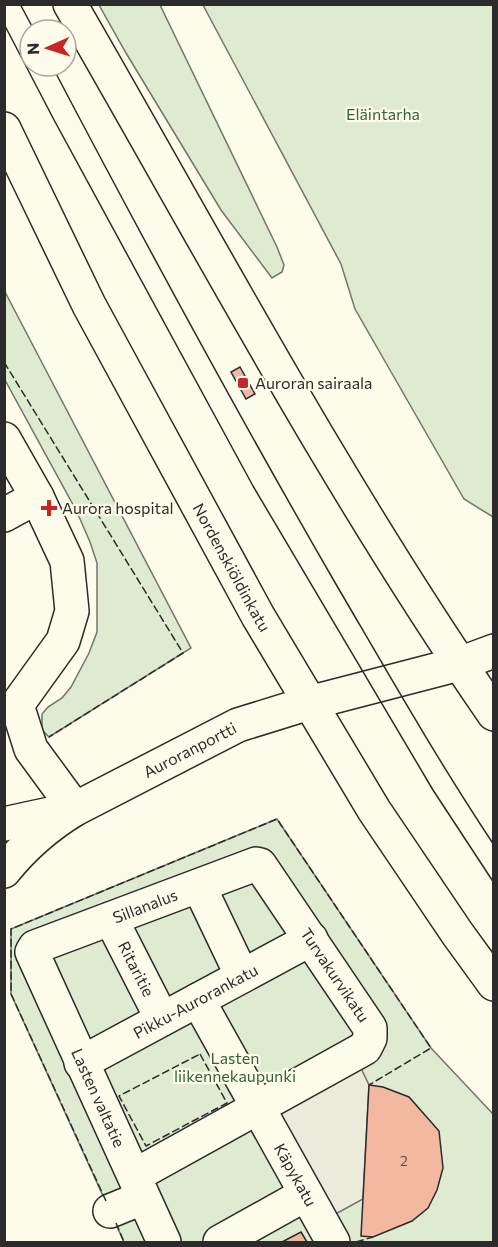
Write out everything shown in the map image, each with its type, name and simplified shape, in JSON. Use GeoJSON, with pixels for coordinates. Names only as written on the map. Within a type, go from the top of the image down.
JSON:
{"type":"FeatureCollection","features":[{"type":"Feature","properties":{"kind":"main road"},"geometry":{"type":"LineString","coordinates":[[70,4],[388,554],[494,714]]}},
{"type":"Feature","properties":{"kind":"main road","name":"Nordenskiöldinkatu"},"geometry":{"type":"LineString","coordinates":[[4,129],[89,305],[258,616],[374,810],[494,984]]}},
{"type":"Feature","properties":{"kind":"main road"},"geometry":{"type":"LineString","coordinates":[[4,439],[37,497],[67,561],[72,610],[63,641],[11,706],[31,749],[75,809]]}},
{"type":"Feature","properties":{"kind":"main road"},"geometry":{"type":"LineString","coordinates":[[4,515],[37,497]]}},
{"type":"Feature","properties":{"kind":"main road","name":"Auroranportti"},"geometry":{"type":"LineString","coordinates":[[75,809],[238,725],[309,703],[459,664],[494,651]]}},
{"type":"Feature","properties":{"kind":"main road"},"geometry":{"type":"LineString","coordinates":[[4,824],[75,809]]}},
{"type":"Feature","properties":{"kind":"main road"},"geometry":{"type":"LineString","coordinates":[[4,871],[28,844],[51,824],[75,809]]}},
{"type":"Feature","properties":{"kind":"main road","name":"Sillanalus"},"geometry":{"type":"LineString","coordinates":[[32,952],[35,947],[260,865]]}},
{"type":"Feature","properties":{"kind":"main road","name":"Turvakurvikatu"},"geometry":{"type":"LineString","coordinates":[[127,1196],[258,1107],[365,1048],[370,1038],[370,1028],[260,865]]}},
{"type":"Feature","properties":{"kind":"main road"},"geometry":{"type":"LineString","coordinates":[[199,886],[242,976]]}},
{"type":"Feature","properties":{"kind":"main road","name":"Ritaritie"},"geometry":{"type":"LineString","coordinates":[[111,919],[162,1019]]}},
{"type":"Feature","properties":{"kind":"main road","name":"Pikku-Aurorankatu"},"geometry":{"type":"LineString","coordinates":[[81,1063],[311,939]]}},
{"type":"Feature","properties":{"kind":"main road","name":"Lasten valtatie"},"geometry":{"type":"LineString","coordinates":[[32,952],[81,1063],[127,1196],[164,1242]]}},
{"type":"Feature","properties":{"kind":"main road","name":"Käpykatu"},"geometry":{"type":"LineString","coordinates":[[198,1000],[333,1242]]}},
{"type":"Feature","properties":{"kind":"main road"},"geometry":{"type":"LineString","coordinates":[[220,1242],[306,1194]]}},
{"type":"Feature","properties":{"kind":"green space"},"geometry":{"type":"Polygon","coordinates":[[[99,5],[160,5],[277,247],[284,265],[282,272],[272,278],[221,210],[99,5]]]}},
{"type":"Feature","properties":{"kind":"green space","name":"Eläintarha"},"geometry":{"type":"Polygon","coordinates":[[[203,5],[493,5],[493,517],[464,499],[355,309],[341,264],[203,5]]]}},
{"type":"Feature","properties":{"kind":"green space"},"geometry":{"type":"Polygon","coordinates":[[[4,290],[191,648],[49,737],[42,730],[42,714],[62,698],[71,687],[97,632],[97,563],[77,512],[5,380],[4,290]]]}},
{"type":"Feature","properties":{"kind":"green space","name":"Lasten liikennekaupunki"},"geometry":{"type":"Polygon","coordinates":[[[277,819],[431,1048],[493,1114],[493,1242],[124,1242],[11,994],[11,929],[277,819]]]}},
{"type":"Feature","properties":{"kind":"shaded area"},"geometry":{"type":"Polygon","coordinates":[[[358,1062],[369,1085],[363,1199],[332,1216],[277,1118],[281,1105],[358,1062]]]}},
{"type":"Feature","properties":{"kind":"building"},"geometry":{"type":"Polygon","coordinates":[[[240,367],[255,394],[246,399],[231,372],[240,367]]]}},
{"type":"Feature","properties":{"kind":"building"},"geometry":{"type":"Polygon","coordinates":[[[369,1085],[383,1087],[409,1097],[439,1131],[443,1168],[437,1190],[428,1208],[412,1221],[373,1237],[361,1236],[369,1085]]]}},
{"type":"Feature","properties":{"kind":"building"},"geometry":{"type":"Polygon","coordinates":[[[301,1232],[307,1242],[282,1242],[301,1232]]]}},
{"type":"Feature","properties":{"kind":"tram line"},"geometry":{"type":"LineString","coordinates":[[20,4],[28,18]]}},
{"type":"Feature","properties":{"kind":"tram line"},"geometry":{"type":"LineString","coordinates":[[4,24],[253,486],[433,790],[494,883]]}},
{"type":"Feature","properties":{"kind":"tram line"},"geometry":{"type":"LineString","coordinates":[[58,78],[192,328],[300,522],[414,717],[494,845]]}},
{"type":"Feature","properties":{"kind":"fence"},"geometry":{"type":"LineString","coordinates":[[4,362],[183,653],[49,737]]}},
{"type":"Feature","properties":{"kind":"fence"},"geometry":{"type":"LineString","coordinates":[[106,1201],[11,994],[11,929],[277,819],[431,1048],[369,1085]]}},
{"type":"Feature","properties":{"kind":"fence"},"geometry":{"type":"LineString","coordinates":[[200,1054],[227,1103],[146,1146],[119,1096],[200,1054]]}},
{"type":"Feature","properties":{"kind":"fence"},"geometry":{"type":"LineString","coordinates":[[116,1223],[124,1242]]}},
{"type":"Feature","properties":{"kind":"fence"},"geometry":{"type":"LineString","coordinates":[[356,1242],[373,1237]]}},
{"type":"Feature","properties":{"kind":"place","name":"Auroran sairaala"},"geometry":{"type":"Point","coordinates":[243,383]}},
{"type":"Feature","properties":{"kind":"place","name":"Aurora hospital"},"geometry":{"type":"Point","coordinates":[49,508]}}]}
